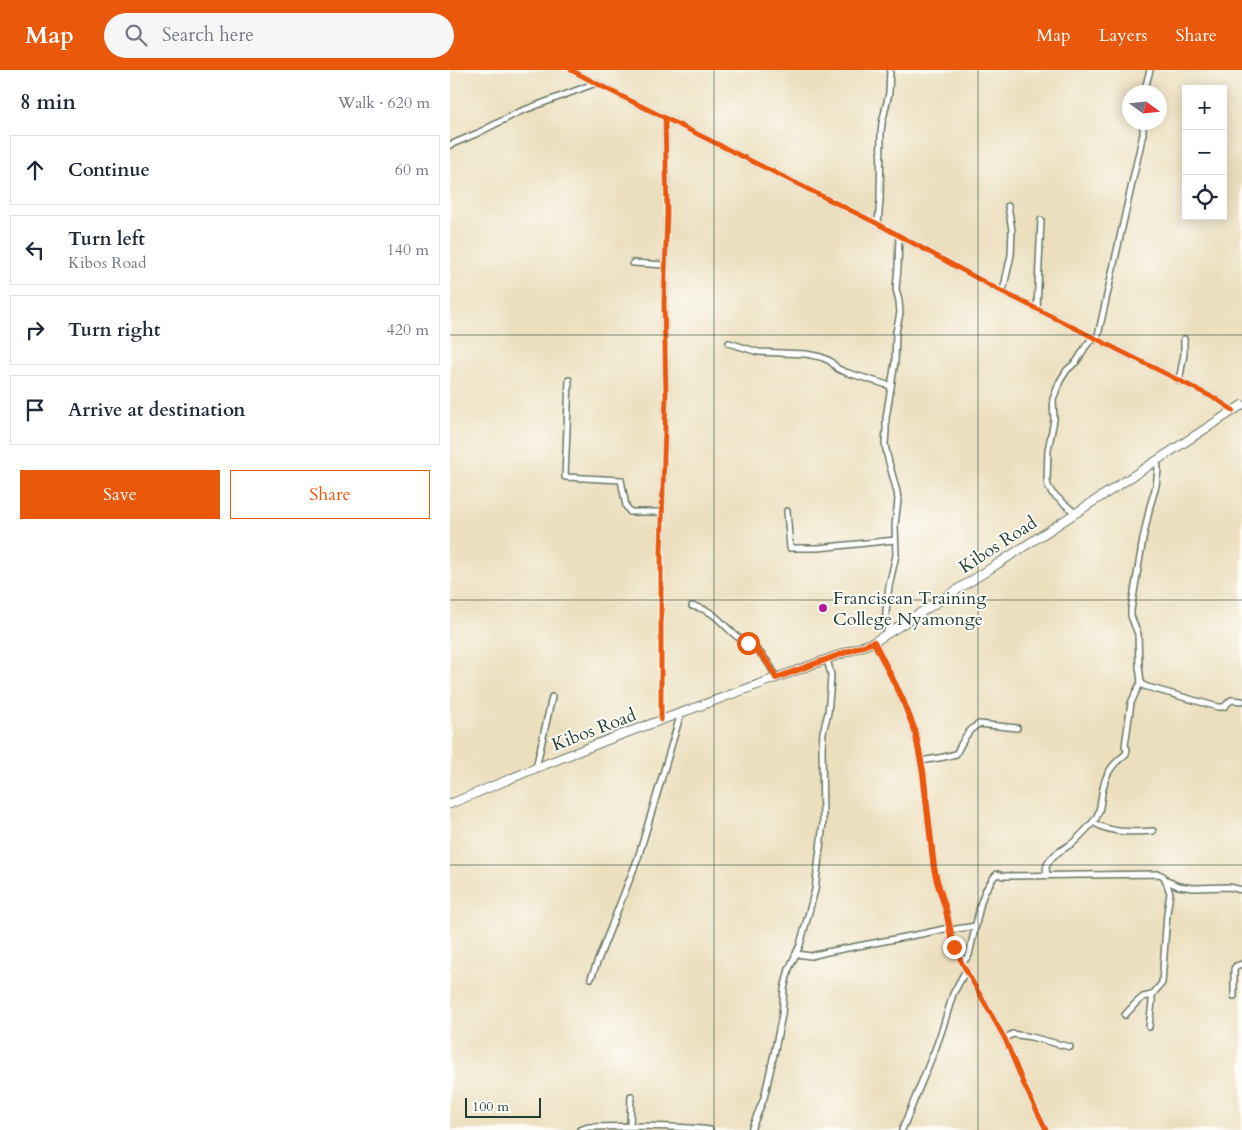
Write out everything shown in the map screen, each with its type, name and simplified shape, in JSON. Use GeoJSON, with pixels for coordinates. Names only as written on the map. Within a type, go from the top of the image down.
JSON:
{"type":"FeatureCollection","features":[{"type":"Feature","properties":{"kind":"main road","name":"Kibos Road"},"geometry":{"type":"LineString","coordinates":[[450,804],[536,768],[661,720],[874,642],[1239,409]]}},
{"type":"Feature","properties":{"kind":"street"},"geometry":{"type":"LineString","coordinates":[[571,70],[878,224],[1095,339],[1239,409]]}},
{"type":"Feature","properties":{"kind":"street"},"geometry":{"type":"LineString","coordinates":[[878,224],[881,132],[889,93],[890,70]]}},
{"type":"Feature","properties":{"kind":"street"},"geometry":{"type":"LineString","coordinates":[[1146,85],[1150,70]]}},
{"type":"Feature","properties":{"kind":"street"},"geometry":{"type":"LineString","coordinates":[[450,145],[518,112],[596,84]]}},
{"type":"Feature","properties":{"kind":"street"},"geometry":{"type":"LineString","coordinates":[[661,720],[661,562],[666,395],[664,303],[667,212],[664,118]]}},
{"type":"Feature","properties":{"kind":"street"},"geometry":{"type":"LineString","coordinates":[[1075,513],[1052,493],[1047,481],[1048,450],[1054,420],[1053,399],[1060,381],[1086,346],[1095,339],[1143,130]]}},
{"type":"Feature","properties":{"kind":"street"},"geometry":{"type":"LineString","coordinates":[[1003,291],[1011,255],[1012,230],[1008,206]]}},
{"type":"Feature","properties":{"kind":"street"},"geometry":{"type":"LineString","coordinates":[[1036,309],[1041,220]]}},
{"type":"Feature","properties":{"kind":"street"},"geometry":{"type":"LineString","coordinates":[[888,633],[886,612],[889,586],[896,555],[895,524],[898,500],[885,444],[886,418],[900,313],[896,289],[899,236]]}},
{"type":"Feature","properties":{"kind":"street"},"geometry":{"type":"LineString","coordinates":[[633,263],[665,265]]}},
{"type":"Feature","properties":{"kind":"street"},"geometry":{"type":"LineString","coordinates":[[1179,381],[1184,354],[1184,339]]}},
{"type":"Feature","properties":{"kind":"street"},"geometry":{"type":"LineString","coordinates":[[729,344],[758,352],[806,354],[830,361],[838,369],[848,373],[891,386]]}},
{"type":"Feature","properties":{"kind":"street"},"geometry":{"type":"LineString","coordinates":[[569,380],[565,477],[621,480],[626,506],[630,512],[662,512]]}},
{"type":"Feature","properties":{"kind":"street"},"geometry":{"type":"LineString","coordinates":[[1047,874],[1048,863],[1056,854],[1075,841],[1097,818],[1107,772],[1126,754],[1131,703],[1141,682],[1138,634],[1131,616],[1131,610],[1143,538],[1156,486],[1157,460]]}},
{"type":"Feature","properties":{"kind":"street"},"geometry":{"type":"LineString","coordinates":[[788,511],[790,548],[818,548],[896,540]]}},
{"type":"Feature","properties":{"kind":"street"},"geometry":{"type":"LineString","coordinates":[[692,606],[708,610],[724,623],[732,633],[757,649],[770,666],[776,678]]}},
{"type":"Feature","properties":{"kind":"street"},"geometry":{"type":"LineString","coordinates":[[874,642],[902,698],[915,731],[921,761],[934,868],[954,947],[1005,1039],[1024,1085],[1046,1130]]}},
{"type":"Feature","properties":{"kind":"street"},"geometry":{"type":"LineString","coordinates":[[751,1130],[764,1098],[782,1014],[784,989],[789,969],[800,945],[815,890],[823,822],[822,748],[823,732],[828,713],[831,675],[828,660]]}},
{"type":"Feature","properties":{"kind":"street"},"geometry":{"type":"LineString","coordinates":[[1141,682],[1144,686],[1218,707],[1224,708],[1231,700],[1242,701]]}},
{"type":"Feature","properties":{"kind":"street"},"geometry":{"type":"LineString","coordinates":[[536,768],[552,697]]}},
{"type":"Feature","properties":{"kind":"street"},"geometry":{"type":"LineString","coordinates":[[591,978],[638,858],[681,713]]}},
{"type":"Feature","properties":{"kind":"street"},"geometry":{"type":"LineString","coordinates":[[921,761],[956,754],[965,737],[976,725],[1017,728]]}},
{"type":"Feature","properties":{"kind":"street"},"geometry":{"type":"LineString","coordinates":[[1093,822],[1104,828],[1123,832],[1153,831]]}},
{"type":"Feature","properties":{"kind":"street"},"geometry":{"type":"LineString","coordinates":[[962,963],[969,955],[985,891],[997,874],[1003,876],[1149,873],[1161,874],[1172,884],[1184,887],[1229,887],[1242,890]]}},
{"type":"Feature","properties":{"kind":"street"},"geometry":{"type":"LineString","coordinates":[[1125,1015],[1143,997],[1152,995],[1162,983],[1170,893],[1164,878]]}},
{"type":"Feature","properties":{"kind":"street"},"geometry":{"type":"LineString","coordinates":[[796,954],[811,956],[950,929],[976,926]]}},
{"type":"Feature","properties":{"kind":"street"},"geometry":{"type":"LineString","coordinates":[[1234,996],[1234,969],[1242,964]]}},
{"type":"Feature","properties":{"kind":"street"},"geometry":{"type":"LineString","coordinates":[[902,1130],[943,1027],[953,994],[966,970]]}},
{"type":"Feature","properties":{"kind":"street"},"geometry":{"type":"LineString","coordinates":[[1149,1027],[1152,995]]}},
{"type":"Feature","properties":{"kind":"street"},"geometry":{"type":"LineString","coordinates":[[1005,1039],[1012,1034],[1070,1047]]}},
{"type":"Feature","properties":{"kind":"street"},"geometry":{"type":"LineString","coordinates":[[630,1126],[631,1096]]}},
{"type":"Feature","properties":{"kind":"street"},"geometry":{"type":"LineString","coordinates":[[580,1130],[588,1127],[630,1126],[683,1126],[710,1130]]}},
{"type":"Feature","properties":{"kind":"cycle path"},"geometry":{"type":"LineString","coordinates":[[571,70],[878,224],[995,288],[1216,399],[1233,410]]}},
{"type":"Feature","properties":{"kind":"cycle path"},"geometry":{"type":"LineString","coordinates":[[661,720],[661,552],[666,395],[664,303],[667,212],[665,118]]}},
{"type":"Feature","properties":{"kind":"cycle path"},"geometry":{"type":"LineString","coordinates":[[874,642],[902,698],[915,731],[923,772],[934,868],[954,947],[1005,1039],[1024,1085],[1046,1130]]}},
{"type":"Feature","properties":{"kind":"place","name":"Franciscan Training College Nyamonge"},"geometry":{"type":"Point","coordinates":[823,608]}},
{"type":"Feature","properties":{"kind":"route"},"geometry":{"type":"LineString","coordinates":[[748,643],[757,649],[774,672],[776,678],[874,642],[902,698],[915,731],[923,772],[934,868],[954,947]]}}]}
